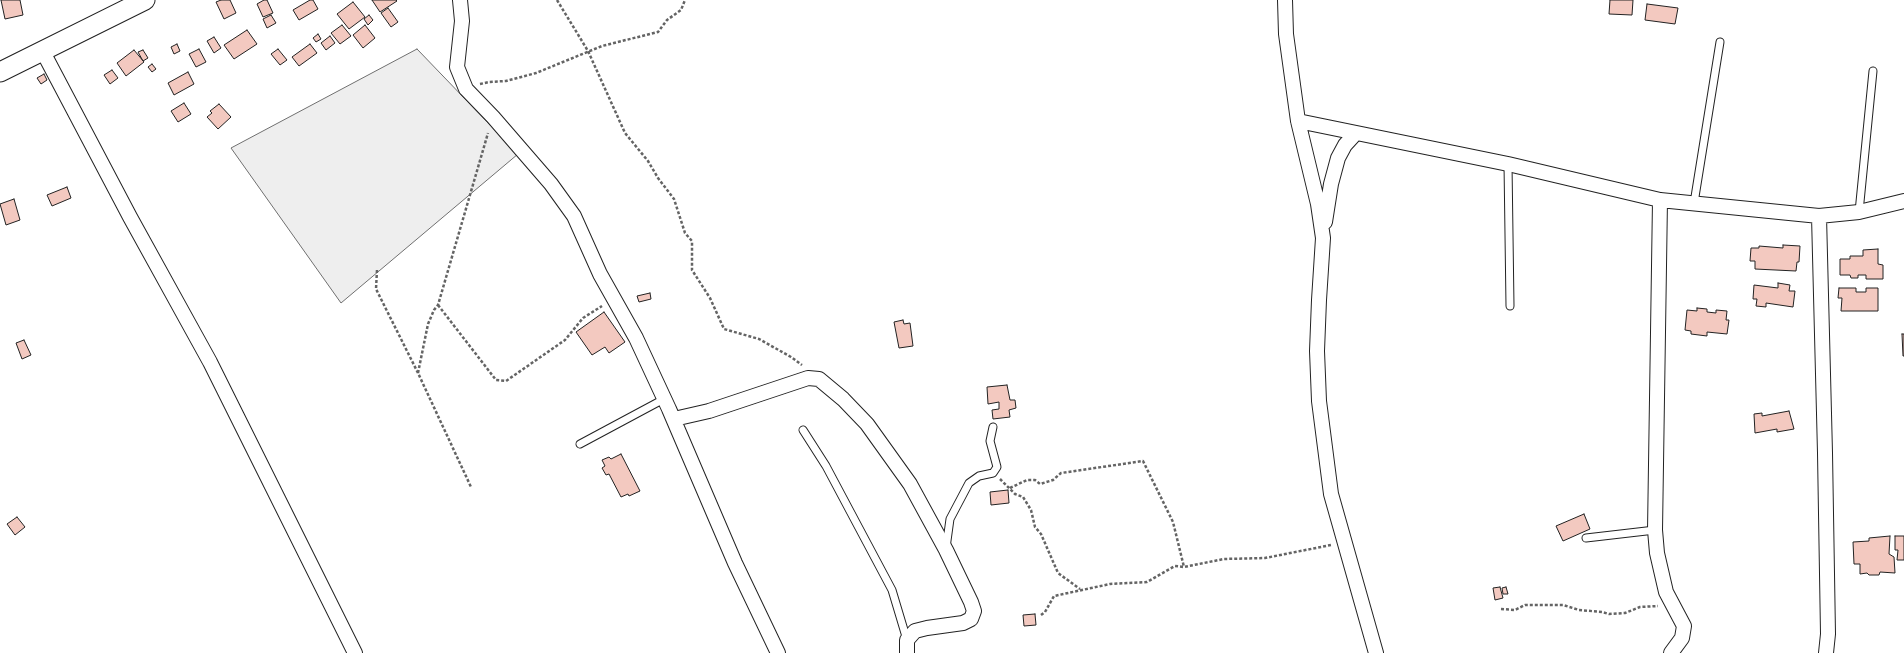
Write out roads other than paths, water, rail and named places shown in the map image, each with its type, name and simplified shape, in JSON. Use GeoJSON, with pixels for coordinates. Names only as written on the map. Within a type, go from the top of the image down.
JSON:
{"type":"FeatureCollection","features":[{"type":"Feature","properties":{"kind":"street"},"geometry":{"type":"LineString","coordinates":[[0,72],[145,0]]}},
{"type":"Feature","properties":{"kind":"street"},"geometry":{"type":"LineString","coordinates":[[460,0],[462,21],[457,67],[466,89],[493,117],[551,184],[570,211],[613,299],[636,338],[674,419],[735,563],[778,653]]}},
{"type":"Feature","properties":{"kind":"street"},"geometry":{"type":"LineString","coordinates":[[1285,0],[1286,34],[1298,121],[1318,204],[1323,238]]}},
{"type":"Feature","properties":{"kind":"street"},"geometry":{"type":"LineString","coordinates":[[42,50],[130,217],[210,362],[355,653]]}},
{"type":"Feature","properties":{"kind":"street"},"geometry":{"type":"LineString","coordinates":[[1298,121],[1508,164],[1660,200],[1819,216],[1859,212],[1904,201]]}},
{"type":"Feature","properties":{"kind":"street"},"geometry":{"type":"LineString","coordinates":[[1356,133],[1345,145],[1338,158],[1327,204],[1318,300],[1319,401],[1331,494],[1342,538],[1368,620],[1376,653]]}},
{"type":"Feature","properties":{"kind":"street"},"geometry":{"type":"LineString","coordinates":[[1660,200],[1655,530],[1660,571],[1670,602],[1684,626],[1682,638],[1671,653]]}},
{"type":"Feature","properties":{"kind":"street"},"geometry":{"type":"LineString","coordinates":[[1819,216],[1828,634],[1826,653]]}},
{"type":"Feature","properties":{"kind":"street"},"geometry":{"type":"LineString","coordinates":[[674,419],[709,412],[808,378],[819,379],[843,399],[871,430],[910,484],[946,550],[974,611],[971,619],[963,623],[915,631],[907,646]]}},
{"type":"Feature","properties":{"kind":"lane"},"geometry":{"type":"LineString","coordinates":[[1694,203],[1720,42]]}},
{"type":"Feature","properties":{"kind":"lane"},"geometry":{"type":"LineString","coordinates":[[1859,212],[1873,71]]}},
{"type":"Feature","properties":{"kind":"lane"},"geometry":{"type":"LineString","coordinates":[[1508,164],[1510,306]]}},
{"type":"Feature","properties":{"kind":"lane"},"geometry":{"type":"LineString","coordinates":[[580,444],[664,399]]}},
{"type":"Feature","properties":{"kind":"lane"},"geometry":{"type":"LineString","coordinates":[[946,550],[950,519],[969,483],[979,476],[993,473],[997,467],[990,441],[993,427]]}},
{"type":"Feature","properties":{"kind":"lane"},"geometry":{"type":"LineString","coordinates":[[803,430],[826,466],[892,590],[907,646]]}},
{"type":"Feature","properties":{"kind":"lane"},"geometry":{"type":"LineString","coordinates":[[1586,538],[1655,530]]}}]}
